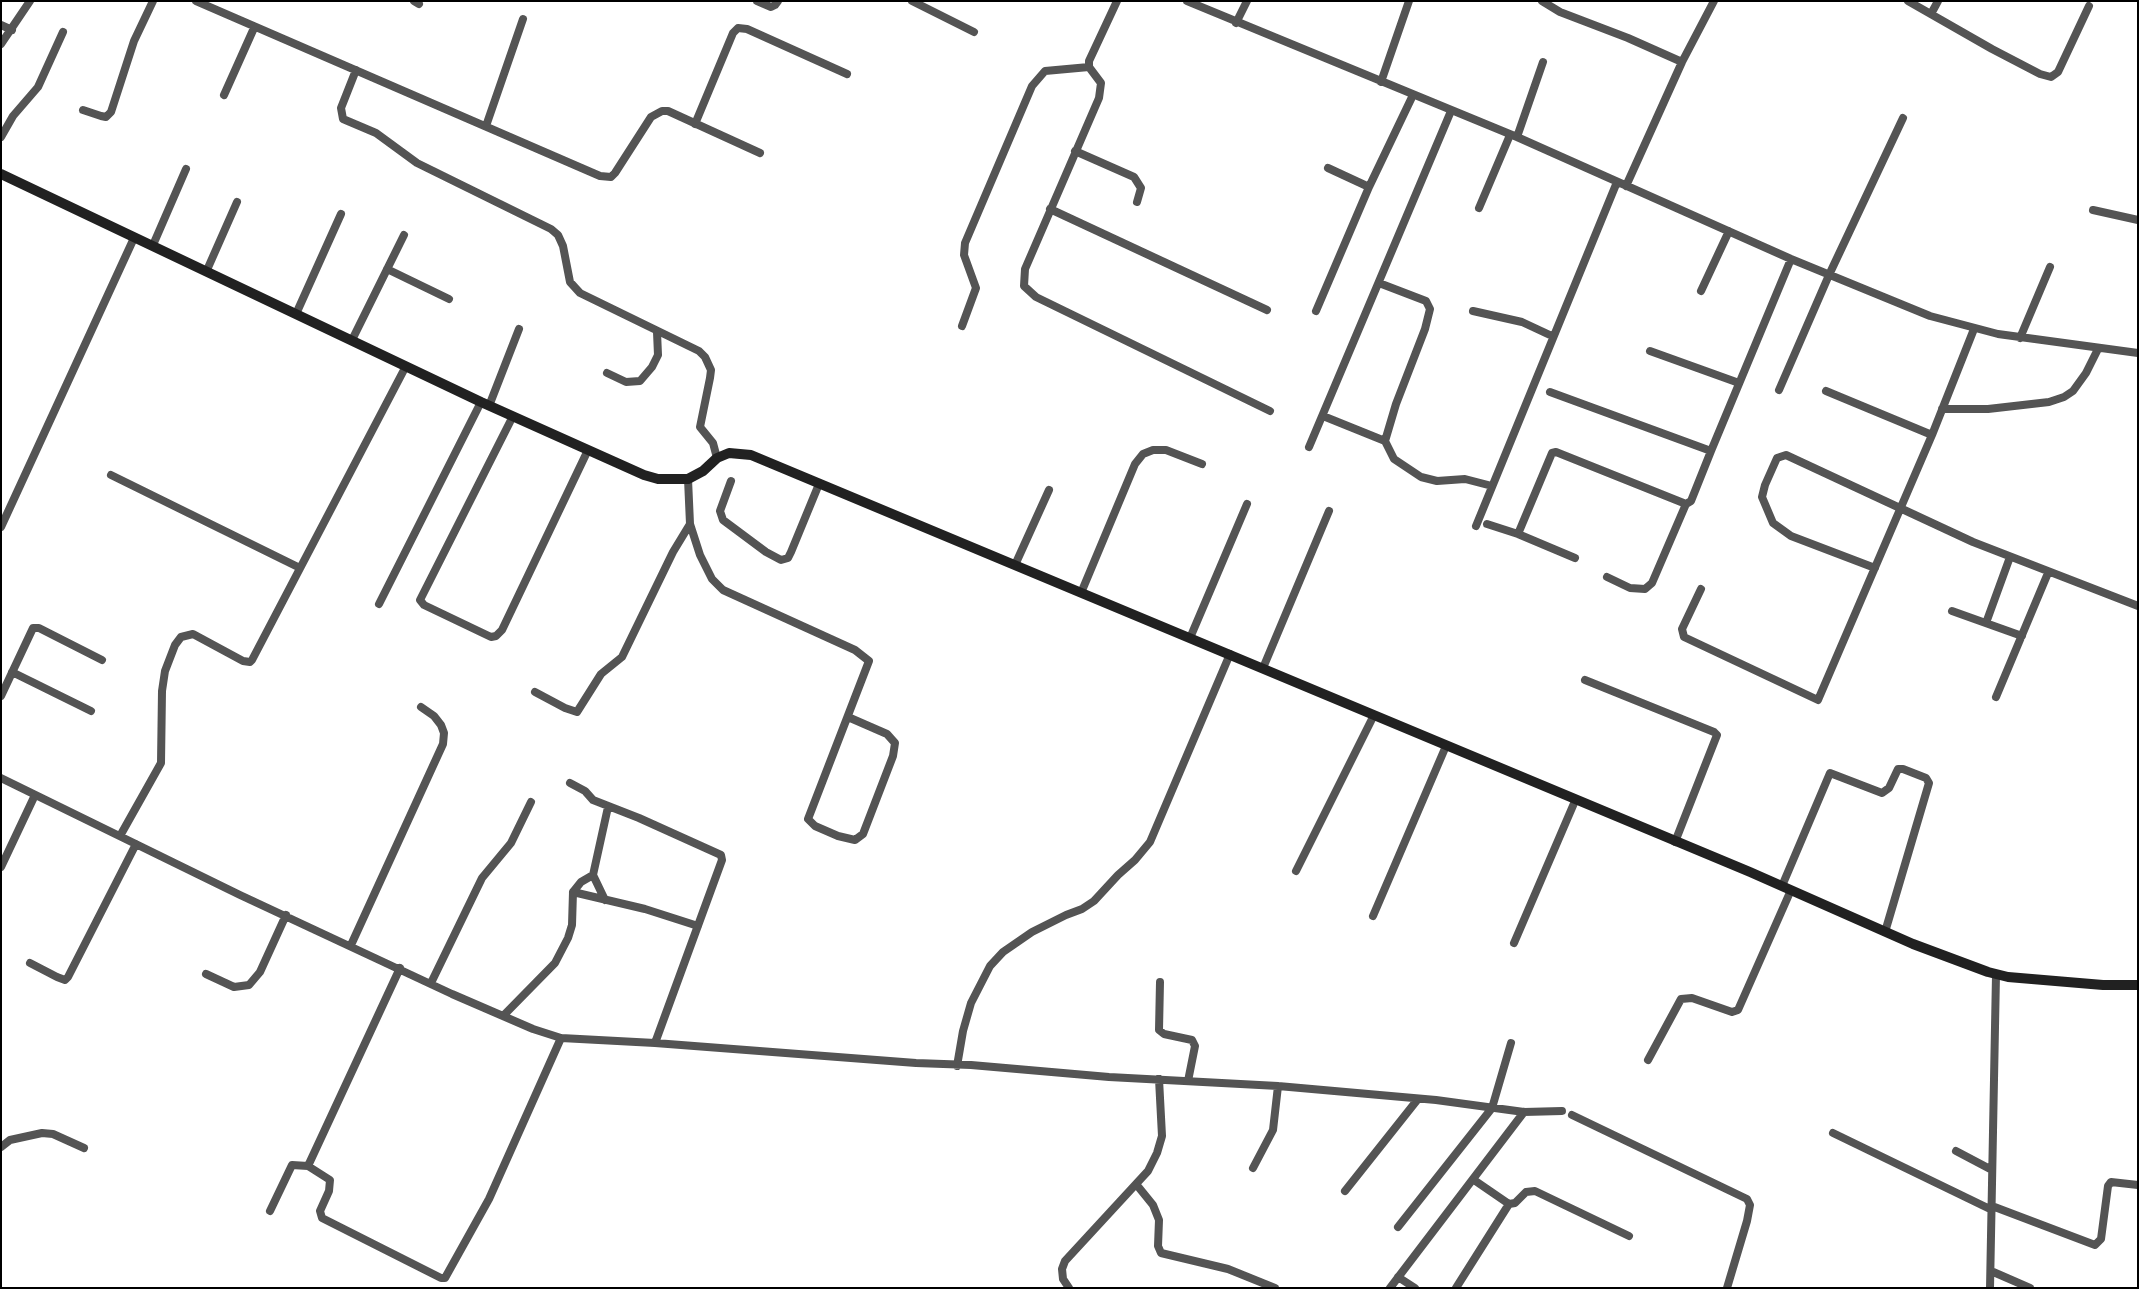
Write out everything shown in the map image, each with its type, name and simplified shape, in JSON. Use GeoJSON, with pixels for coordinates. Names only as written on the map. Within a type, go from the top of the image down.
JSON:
{"type":"FeatureCollection","features":[{"type":"Feature","properties":{"kind":"street"},"geometry":{"type":"LineString","coordinates":[[1,44],[30,1]]}},
{"type":"Feature","properties":{"kind":"street"},"geometry":{"type":"LineString","coordinates":[[84,110],[101,116],[106,116],[111,112],[134,40],[153,1]]}},
{"type":"Feature","properties":{"kind":"street"},"geometry":{"type":"LineString","coordinates":[[196,1],[254,28],[606,177],[611,177],[619,169],[656,112],[668,111],[760,153]]}},
{"type":"Feature","properties":{"kind":"street"},"geometry":{"type":"LineString","coordinates":[[757,1],[770,7],[776,5],[778,1]]}},
{"type":"Feature","properties":{"kind":"street"},"geometry":{"type":"LineString","coordinates":[[912,1],[974,32]]}},
{"type":"Feature","properties":{"kind":"street"},"geometry":{"type":"LineString","coordinates":[[1117,1],[1092,53],[1089,67],[1102,89],[1074,151],[1022,278],[1024,286],[1029,292],[1270,411]]}},
{"type":"Feature","properties":{"kind":"street"},"geometry":{"type":"LineString","coordinates":[[1187,1],[1236,23],[1514,136],[1791,259],[1930,316],[1974,330],[2098,349],[2138,353]]}},
{"type":"Feature","properties":{"kind":"street"},"geometry":{"type":"LineString","coordinates":[[1236,23],[1247,1]]}},
{"type":"Feature","properties":{"kind":"street"},"geometry":{"type":"LineString","coordinates":[[1381,82],[1409,1]]}},
{"type":"Feature","properties":{"kind":"street"},"geometry":{"type":"LineString","coordinates":[[1542,1],[1560,12],[1628,38],[1682,62]]}},
{"type":"Feature","properties":{"kind":"street"},"geometry":{"type":"LineString","coordinates":[[1626,186],[1682,62],[1714,1]]}},
{"type":"Feature","properties":{"kind":"street"},"geometry":{"type":"LineString","coordinates":[[1908,1],[1992,50],[2040,74],[2051,77],[2058,72],[2089,6]]}},
{"type":"Feature","properties":{"kind":"street"},"geometry":{"type":"LineString","coordinates":[[1931,14],[1938,1]]}},
{"type":"Feature","properties":{"kind":"street"},"geometry":{"type":"LineString","coordinates":[[486,126],[523,18]]}},
{"type":"Feature","properties":{"kind":"street"},"geometry":{"type":"LineString","coordinates":[[1,25],[12,30]]}},
{"type":"Feature","properties":{"kind":"street"},"geometry":{"type":"LineString","coordinates":[[224,95],[254,28]]}},
{"type":"Feature","properties":{"kind":"street"},"geometry":{"type":"LineString","coordinates":[[695,124],[733,33],[738,28],[747,29],[848,74]]}},
{"type":"Feature","properties":{"kind":"street"},"geometry":{"type":"LineString","coordinates":[[1,137],[13,116],[38,87],[63,32]]}},
{"type":"Feature","properties":{"kind":"street"},"geometry":{"type":"LineString","coordinates":[[1479,208],[1514,136],[1543,62]]}},
{"type":"Feature","properties":{"kind":"street"},"geometry":{"type":"LineString","coordinates":[[962,326],[976,288],[964,255],[966,243],[1032,86],[1045,70],[1089,67]]}},
{"type":"Feature","properties":{"kind":"street"},"geometry":{"type":"LineString","coordinates":[[356,70],[341,108],[342,119],[376,133],[418,163],[551,229],[558,235],[563,246],[568,274],[574,288],[657,332],[699,351],[709,362],[710,378],[700,426],[713,443],[717,458]]}},
{"type":"Feature","properties":{"kind":"street"},"geometry":{"type":"LineString","coordinates":[[1316,311],[1369,187],[1413,95]]}},
{"type":"Feature","properties":{"kind":"street"},"geometry":{"type":"LineString","coordinates":[[1309,447],[1451,111]]}},
{"type":"Feature","properties":{"kind":"street"},"geometry":{"type":"LineString","coordinates":[[1779,390],[1829,274],[1903,118]]}},
{"type":"Feature","properties":{"kind":"street"},"geometry":{"type":"LineString","coordinates":[[1074,151],[1134,177],[1141,188],[1137,202]]}},
{"type":"Feature","properties":{"kind":"street"},"geometry":{"type":"LineString","coordinates":[[1328,168],[1369,187]]}},
{"type":"Feature","properties":{"kind":"street"},"geometry":{"type":"LineString","coordinates":[[153,245],[186,169]]}},
{"type":"Feature","properties":{"kind":"street"},"geometry":{"type":"LineString","coordinates":[[1,174],[134,238],[207,270],[485,404],[658,479],[688,479],[703,472],[717,458],[729,453],[744,453],[1230,654],[1786,888],[1885,932],[1996,975],[2085,984],[2138,985]]}},
{"type":"Feature","properties":{"kind":"street"},"geometry":{"type":"LineString","coordinates":[[1476,526],[1552,336],[1617,182]]}},
{"type":"Feature","properties":{"kind":"street"},"geometry":{"type":"LineString","coordinates":[[207,270],[237,202]]}},
{"type":"Feature","properties":{"kind":"street"},"geometry":{"type":"LineString","coordinates":[[1050,209],[1267,310]]}},
{"type":"Feature","properties":{"kind":"street"},"geometry":{"type":"LineString","coordinates":[[2093,210],[2138,220]]}},
{"type":"Feature","properties":{"kind":"street"},"geometry":{"type":"LineString","coordinates":[[296,314],[341,214]]}},
{"type":"Feature","properties":{"kind":"street"},"geometry":{"type":"LineString","coordinates":[[1701,291],[1729,231]]}},
{"type":"Feature","properties":{"kind":"street"},"geometry":{"type":"LineString","coordinates":[[352,340],[404,235]]}},
{"type":"Feature","properties":{"kind":"street"},"geometry":{"type":"LineString","coordinates":[[1,527],[134,238]]}},
{"type":"Feature","properties":{"kind":"street"},"geometry":{"type":"LineString","coordinates":[[1607,577],[1630,588],[1645,589],[1652,583],[1686,504],[1691,501],[1791,259]]}},
{"type":"Feature","properties":{"kind":"street"},"geometry":{"type":"LineString","coordinates":[[2020,338],[2050,267]]}},
{"type":"Feature","properties":{"kind":"street"},"geometry":{"type":"LineString","coordinates":[[387,269],[449,299]]}},
{"type":"Feature","properties":{"kind":"street"},"geometry":{"type":"LineString","coordinates":[[1379,283],[1426,301],[1430,309],[1426,329],[1396,404],[1385,441]]}},
{"type":"Feature","properties":{"kind":"street"},"geometry":{"type":"LineString","coordinates":[[1473,311],[1522,322],[1552,336]]}},
{"type":"Feature","properties":{"kind":"street"},"geometry":{"type":"LineString","coordinates":[[379,604],[485,404],[519,329]]}},
{"type":"Feature","properties":{"kind":"street"},"geometry":{"type":"LineString","coordinates":[[1701,589],[1682,628],[1684,637],[1818,700],[1932,435],[1974,330]]}},
{"type":"Feature","properties":{"kind":"street"},"geometry":{"type":"LineString","coordinates":[[607,373],[626,382],[640,382],[652,367],[658,355],[657,332]]}},
{"type":"Feature","properties":{"kind":"street"},"geometry":{"type":"LineString","coordinates":[[1942,409],[1997,408],[2064,397],[2073,391],[2086,373],[2098,349]]}},
{"type":"Feature","properties":{"kind":"street"},"geometry":{"type":"LineString","coordinates":[[1650,351],[1739,383]]}},
{"type":"Feature","properties":{"kind":"street"},"geometry":{"type":"LineString","coordinates":[[120,836],[161,763],[162,691],[165,671],[175,645],[181,637],[193,634],[243,661],[250,662],[406,366]]}},
{"type":"Feature","properties":{"kind":"street"},"geometry":{"type":"LineString","coordinates":[[1826,391],[1932,435]]}},
{"type":"Feature","properties":{"kind":"street"},"geometry":{"type":"LineString","coordinates":[[1550,392],[1711,451]]}},
{"type":"Feature","properties":{"kind":"street"},"geometry":{"type":"LineString","coordinates":[[513,416],[420,600],[424,605],[491,637],[502,630],[588,450]]}},
{"type":"Feature","properties":{"kind":"street"},"geometry":{"type":"LineString","coordinates":[[1323,416],[1385,441],[1394,458],[1421,476],[1437,480],[1465,480],[1492,486]]}},
{"type":"Feature","properties":{"kind":"street"},"geometry":{"type":"LineString","coordinates":[[1081,593],[1135,464],[1143,454],[1153,450],[1166,450],[1202,464]]}},
{"type":"Feature","properties":{"kind":"street"},"geometry":{"type":"LineString","coordinates":[[1518,534],[1552,453],[1564,455],[1686,504]]}},
{"type":"Feature","properties":{"kind":"street"},"geometry":{"type":"LineString","coordinates":[[1875,568],[1780,530],[1773,522],[1762,497],[1777,458],[1786,455],[1900,509],[2010,557],[2138,606]]}},
{"type":"Feature","properties":{"kind":"street"},"geometry":{"type":"LineString","coordinates":[[111,475],[300,568]]}},
{"type":"Feature","properties":{"kind":"street"},"geometry":{"type":"LineString","coordinates":[[688,479],[690,524],[700,555],[712,579],[723,590],[855,650],[869,661],[808,819],[815,826],[838,836],[855,840],[863,834],[893,756],[895,743],[887,734],[848,717]]}},
{"type":"Feature","properties":{"kind":"street"},"geometry":{"type":"LineString","coordinates":[[731,481],[720,511],[723,520],[766,552],[781,560],[788,558],[791,552],[819,484]]}},
{"type":"Feature","properties":{"kind":"street"},"geometry":{"type":"LineString","coordinates":[[1015,565],[1049,490]]}},
{"type":"Feature","properties":{"kind":"street"},"geometry":{"type":"LineString","coordinates":[[1190,638],[1246,504]]}},
{"type":"Feature","properties":{"kind":"street"},"geometry":{"type":"LineString","coordinates":[[1263,668],[1329,511]]}},
{"type":"Feature","properties":{"kind":"street"},"geometry":{"type":"LineString","coordinates":[[535,692],[572,712],[581,708],[601,674],[622,657],[626,651],[673,552],[690,524]]}},
{"type":"Feature","properties":{"kind":"street"},"geometry":{"type":"LineString","coordinates":[[1487,524],[1518,534],[1575,558]]}},
{"type":"Feature","properties":{"kind":"street"},"geometry":{"type":"LineString","coordinates":[[1986,623],[2010,557]]}},
{"type":"Feature","properties":{"kind":"street"},"geometry":{"type":"LineString","coordinates":[[1996,697],[2048,573]]}},
{"type":"Feature","properties":{"kind":"street"},"geometry":{"type":"LineString","coordinates":[[1952,611],[2022,636]]}},
{"type":"Feature","properties":{"kind":"street"},"geometry":{"type":"LineString","coordinates":[[1,696],[30,630],[35,627],[102,660]]}},
{"type":"Feature","properties":{"kind":"street"},"geometry":{"type":"LineString","coordinates":[[956,1066],[963,1030],[971,1003],[990,966],[1002,952],[1032,932],[1082,909],[1094,901],[1118,875],[1140,856],[1150,842],[1230,654]]}},
{"type":"Feature","properties":{"kind":"street"},"geometry":{"type":"LineString","coordinates":[[12,672],[91,711]]}},
{"type":"Feature","properties":{"kind":"street"},"geometry":{"type":"LineString","coordinates":[[1586,680],[1714,732],[1717,735],[1675,842]]}},
{"type":"Feature","properties":{"kind":"street"},"geometry":{"type":"LineString","coordinates":[[351,945],[443,744],[444,733],[441,725],[434,716],[421,707]]}},
{"type":"Feature","properties":{"kind":"street"},"geometry":{"type":"LineString","coordinates":[[1296,871],[1374,715]]}},
{"type":"Feature","properties":{"kind":"street"},"geometry":{"type":"LineString","coordinates":[[1373,916],[1446,746]]}},
{"type":"Feature","properties":{"kind":"street"},"geometry":{"type":"LineString","coordinates":[[1648,1060],[1681,999],[1692,998],[1732,1012],[1738,1010],[1830,773],[1882,793],[1889,788],[1898,769],[1903,769],[1926,778],[1929,783],[1885,932]]}},
{"type":"Feature","properties":{"kind":"street"},"geometry":{"type":"LineString","coordinates":[[1,778],[431,983],[503,1016],[561,1038],[655,1043],[956,1066],[971,1065],[1109,1077],[1278,1086],[1418,1099],[1524,1112],[1562,1111]]}},
{"type":"Feature","properties":{"kind":"street"},"geometry":{"type":"LineString","coordinates":[[570,783],[585,791],[594,800],[608,807],[639,818],[721,855],[722,860],[655,1043]]}},
{"type":"Feature","properties":{"kind":"street"},"geometry":{"type":"LineString","coordinates":[[1,867],[35,795]]}},
{"type":"Feature","properties":{"kind":"street"},"geometry":{"type":"LineString","coordinates":[[1514,943],[1575,800]]}},
{"type":"Feature","properties":{"kind":"street"},"geometry":{"type":"LineString","coordinates":[[431,983],[482,878],[511,843],[531,802]]}},
{"type":"Feature","properties":{"kind":"street"},"geometry":{"type":"LineString","coordinates":[[604,900],[593,875],[608,807]]}},
{"type":"Feature","properties":{"kind":"street"},"geometry":{"type":"LineString","coordinates":[[30,963],[64,980],[68,977],[136,844]]}},
{"type":"Feature","properties":{"kind":"street"},"geometry":{"type":"LineString","coordinates":[[503,1016],[555,963],[572,925],[573,892],[581,882],[593,875]]}},
{"type":"Feature","properties":{"kind":"street"},"geometry":{"type":"LineString","coordinates":[[573,892],[645,909],[698,926]]}},
{"type":"Feature","properties":{"kind":"street"},"geometry":{"type":"LineString","coordinates":[[206,974],[234,987],[249,985],[260,972],[286,915]]}},
{"type":"Feature","properties":{"kind":"street"},"geometry":{"type":"LineString","coordinates":[[308,1166],[400,968]]}},
{"type":"Feature","properties":{"kind":"street"},"geometry":{"type":"LineString","coordinates":[[1990,1288],[1996,975]]}},
{"type":"Feature","properties":{"kind":"street"},"geometry":{"type":"LineString","coordinates":[[1160,982],[1159,1030],[1164,1034],[1192,1040],[1195,1046],[1188,1081]]}},
{"type":"Feature","properties":{"kind":"street"},"geometry":{"type":"LineString","coordinates":[[270,1211],[292,1165],[308,1166],[330,1180],[329,1191],[320,1211],[322,1218],[441,1278],[445,1278],[488,1199],[561,1038]]}},
{"type":"Feature","properties":{"kind":"street"},"geometry":{"type":"LineString","coordinates":[[1398,1227],[1492,1108],[1511,1043]]}},
{"type":"Feature","properties":{"kind":"street"},"geometry":{"type":"LineString","coordinates":[[1069,1288],[1063,1279],[1062,1269],[1065,1261],[1148,1171],[1162,1136],[1159,1079]]}},
{"type":"Feature","properties":{"kind":"street"},"geometry":{"type":"LineString","coordinates":[[1253,1168],[1273,1130],[1278,1086]]}},
{"type":"Feature","properties":{"kind":"street"},"geometry":{"type":"LineString","coordinates":[[1345,1191],[1418,1099]]}},
{"type":"Feature","properties":{"kind":"street"},"geometry":{"type":"LineString","coordinates":[[1390,1288],[1524,1112]]}},
{"type":"Feature","properties":{"kind":"street"},"geometry":{"type":"LineString","coordinates":[[1572,1115],[1748,1199],[1750,1206],[1747,1221],[1727,1288]]}},
{"type":"Feature","properties":{"kind":"street"},"geometry":{"type":"LineString","coordinates":[[1,1147],[10,1140],[42,1133],[52,1134],[84,1148]]}},
{"type":"Feature","properties":{"kind":"street"},"geometry":{"type":"LineString","coordinates":[[1833,1133],[1992,1208],[2095,1245],[2101,1239],[2110,1182],[2138,1185]]}},
{"type":"Feature","properties":{"kind":"street"},"geometry":{"type":"LineString","coordinates":[[1956,1151],[1992,1170]]}},
{"type":"Feature","properties":{"kind":"street"},"geometry":{"type":"LineString","coordinates":[[1474,1180],[1510,1204]]}},
{"type":"Feature","properties":{"kind":"street"},"geometry":{"type":"LineString","coordinates":[[1136,1184],[1156,1212],[1160,1226],[1158,1246],[1161,1253],[1228,1269],[1275,1288]]}},
{"type":"Feature","properties":{"kind":"street"},"geometry":{"type":"LineString","coordinates":[[1456,1288],[1510,1204],[1515,1203],[1526,1192],[1535,1191],[1629,1236]]}},
{"type":"Feature","properties":{"kind":"street"},"geometry":{"type":"LineString","coordinates":[[1991,1271],[2030,1288]]}},
{"type":"Feature","properties":{"kind":"street"},"geometry":{"type":"LineString","coordinates":[[1398,1277],[1415,1288]]}}]}
